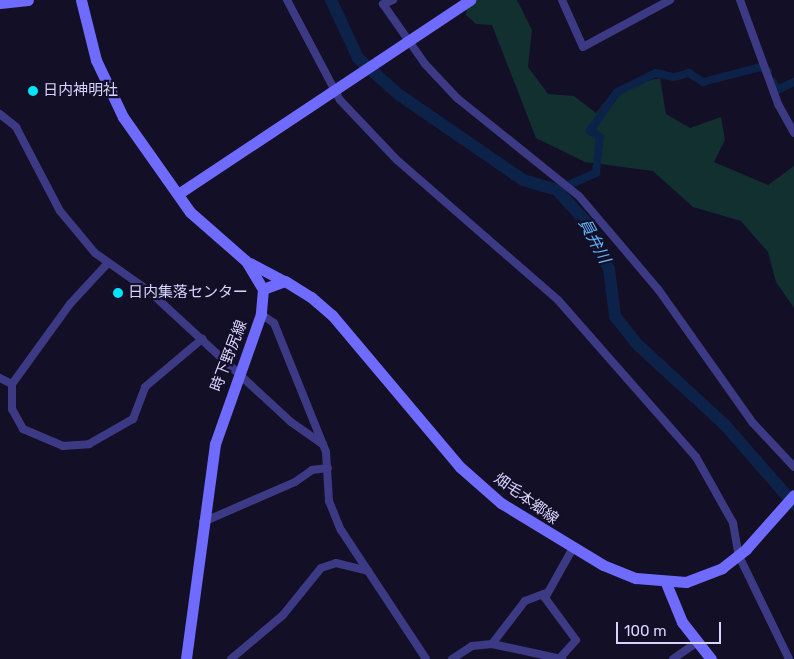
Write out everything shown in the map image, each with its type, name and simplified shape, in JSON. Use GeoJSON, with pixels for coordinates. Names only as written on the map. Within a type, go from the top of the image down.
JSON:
{"type":"FeatureCollection","features":[{"type":"Feature","properties":{"kind":"main road"},"geometry":{"type":"LineString","coordinates":[[0,3],[28,0]]}},
{"type":"Feature","properties":{"kind":"main road"},"geometry":{"type":"LineString","coordinates":[[81,0],[108,88],[123,117],[178,194],[214,237],[246,261],[263,289],[285,282]]}},
{"type":"Feature","properties":{"kind":"main road"},"geometry":{"type":"LineString","coordinates":[[178,194],[470,0]]}},
{"type":"Feature","properties":{"kind":"main road","name":"畑毛本郷線"},"geometry":{"type":"LineString","coordinates":[[246,261],[285,282],[332,315],[460,467],[501,502],[572,548],[636,578],[666,583],[706,576],[742,553],[794,495]]}},
{"type":"Feature","properties":{"kind":"main road","name":"時下野尻線"},"geometry":{"type":"LineString","coordinates":[[186,659],[215,444],[261,314],[263,289]]}},
{"type":"Feature","properties":{"kind":"main road"},"geometry":{"type":"LineString","coordinates":[[666,583],[669,598],[696,642],[711,659]]}},
{"type":"Feature","properties":{"kind":"street"},"geometry":{"type":"LineString","coordinates":[[287,0],[337,89],[397,160],[558,300],[619,364],[696,458],[718,491],[733,523],[742,553],[789,659]]}},
{"type":"Feature","properties":{"kind":"street"},"geometry":{"type":"LineString","coordinates":[[393,0],[383,4],[405,42],[457,98],[580,196],[658,289],[753,422],[794,467]]}},
{"type":"Feature","properties":{"kind":"street"},"geometry":{"type":"LineString","coordinates":[[562,0],[583,47],[670,0]]}},
{"type":"Feature","properties":{"kind":"street"},"geometry":{"type":"LineString","coordinates":[[740,0],[763,67],[794,132]]}},
{"type":"Feature","properties":{"kind":"street"},"geometry":{"type":"LineString","coordinates":[[0,114],[26,142],[60,211],[107,264],[149,291],[313,441],[323,444]]}},
{"type":"Feature","properties":{"kind":"street"},"geometry":{"type":"LineString","coordinates":[[107,264],[70,304],[12,384],[12,409],[23,428],[62,446],[89,444],[134,419],[145,387],[202,339]]}},
{"type":"Feature","properties":{"kind":"street"},"geometry":{"type":"LineString","coordinates":[[261,314],[274,323],[323,444],[328,468],[329,501],[341,530],[426,659]]}},
{"type":"Feature","properties":{"kind":"street"},"geometry":{"type":"LineString","coordinates":[[0,378],[12,384]]}},
{"type":"Feature","properties":{"kind":"street"},"geometry":{"type":"LineString","coordinates":[[203,522],[312,470],[328,468]]}},
{"type":"Feature","properties":{"kind":"street"},"geometry":{"type":"LineString","coordinates":[[492,644],[525,601],[546,593],[572,548]]}},
{"type":"Feature","properties":{"kind":"street"},"geometry":{"type":"LineString","coordinates":[[231,659],[283,615],[321,568],[336,563],[368,571]]}},
{"type":"Feature","properties":{"kind":"street"},"geometry":{"type":"LineString","coordinates":[[452,659],[472,646],[492,644],[561,659],[576,640],[548,605],[546,593]]}},
{"type":"Feature","properties":{"kind":"street"},"geometry":{"type":"LineString","coordinates":[[673,659],[696,642]]}},
{"type":"Feature","properties":{"kind":"green space"},"geometry":{"type":"Polygon","coordinates":[[[467,0],[517,0],[532,30],[528,67],[548,94],[574,96],[596,113],[616,88],[660,78],[666,114],[690,128],[721,117],[725,140],[714,162],[768,185],[794,166],[794,308],[776,282],[768,252],[741,221],[693,207],[653,171],[585,162],[536,138],[492,25],[476,24],[466,15],[467,0]]]}},
{"type":"Feature","properties":{"kind":"building","name":"日内集落センター"},"geometry":{"type":"Polygon","coordinates":[[[116,285],[126,296],[119,301],[110,291],[116,285]]]}},
{"type":"Feature","properties":{"kind":"waterway","name":"員弁川"},"geometry":{"type":"LineString","coordinates":[[331,0],[358,58],[398,94],[523,180],[557,190],[586,222],[609,269],[615,316],[638,345],[725,425],[794,504]]}},
{"type":"Feature","properties":{"kind":"waterway"},"geometry":{"type":"LineString","coordinates":[[557,190],[596,173],[600,137],[590,131],[617,92],[656,73],[674,77],[689,73],[703,82],[760,67],[768,71]]}},
{"type":"Feature","properties":{"kind":"waterway"},"geometry":{"type":"LineString","coordinates":[[773,82],[777,90],[794,82]]}},
{"type":"Feature","properties":{"kind":"place","name":"日内神明社"},"geometry":{"type":"Point","coordinates":[33,91]}},
{"type":"Feature","properties":{"kind":"place","name":"日内集落センター"},"geometry":{"type":"Point","coordinates":[118,293]}}]}
